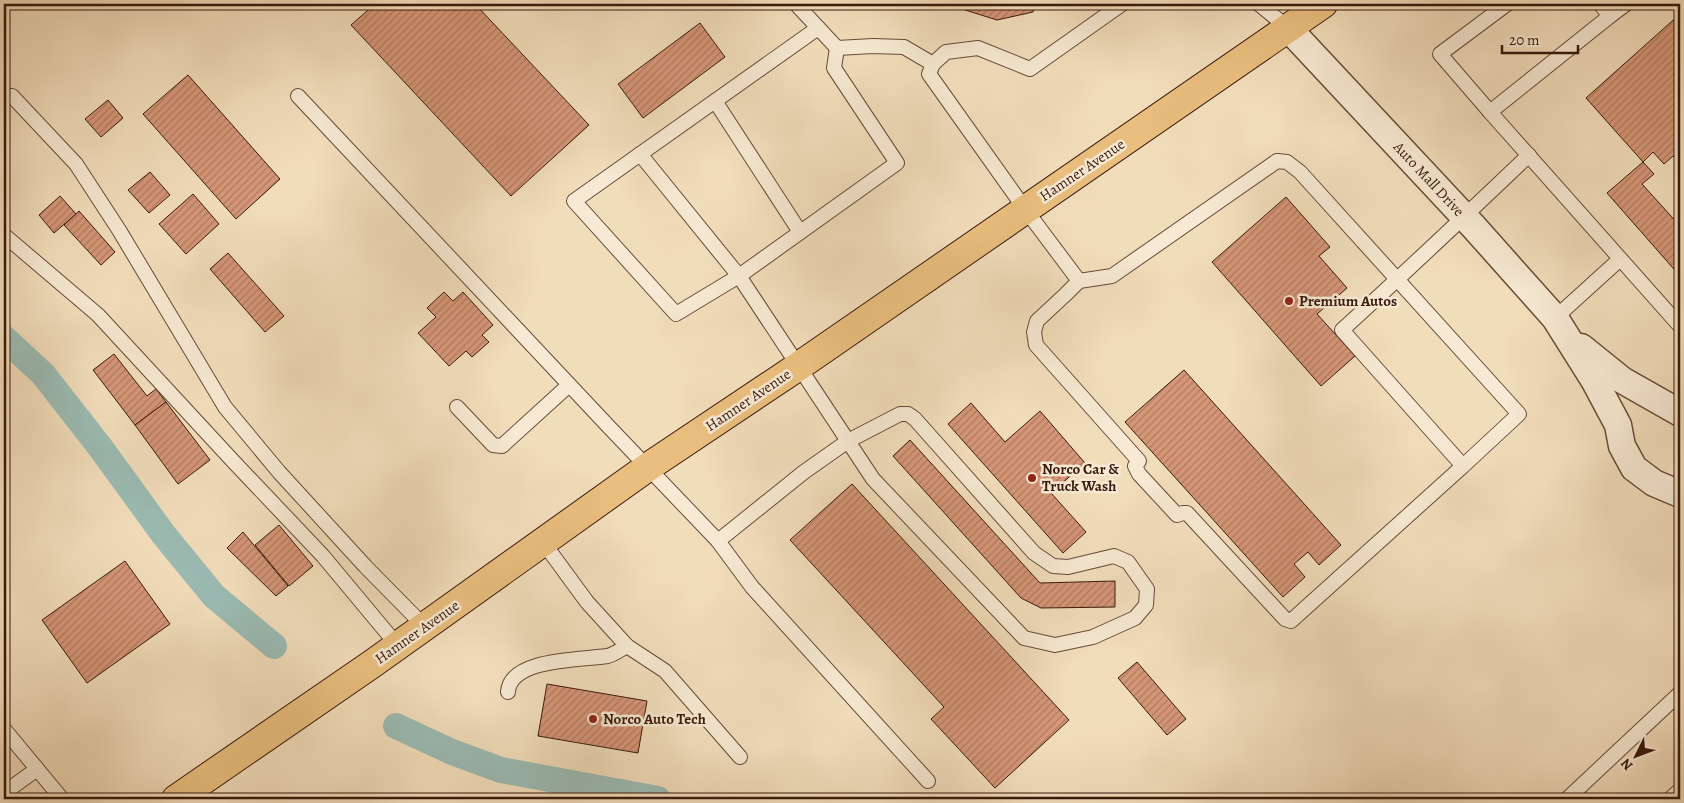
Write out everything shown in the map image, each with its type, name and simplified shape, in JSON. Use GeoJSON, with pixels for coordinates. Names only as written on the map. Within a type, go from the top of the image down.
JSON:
{"type":"FeatureCollection","features":[{"type":"Feature","properties":{"kind":"main road","name":"Hamner Avenue"},"geometry":{"type":"LineString","coordinates":[[182,798],[648,467],[799,366],[1323,4]]}},
{"type":"Feature","properties":{"kind":"street","name":"Auto Mall Drive"},"geometry":{"type":"LineString","coordinates":[[1288,28],[1464,217],[1560,326],[1622,380],[1680,413]]}},
{"type":"Feature","properties":{"kind":"street","name":"Auto Mall Drive"},"geometry":{"type":"LineString","coordinates":[[1560,326],[1594,380],[1618,425],[1622,446],[1634,468],[1654,483],[1680,494]]}},
{"type":"Feature","properties":{"kind":"lane"},"geometry":{"type":"LineString","coordinates":[[796,4],[837,48],[904,47],[933,64]]}},
{"type":"Feature","properties":{"kind":"lane"},"geometry":{"type":"LineString","coordinates":[[1078,281],[929,74],[933,64],[946,52],[978,48],[1030,69],[1122,4]]}},
{"type":"Feature","properties":{"kind":"lane"},"geometry":{"type":"LineString","coordinates":[[1259,4],[1288,28]]}},
{"type":"Feature","properties":{"kind":"lane"},"geometry":{"type":"LineString","coordinates":[[1507,4],[1440,54],[1680,326]]}},
{"type":"Feature","properties":{"kind":"lane"},"geometry":{"type":"LineString","coordinates":[[1600,4],[1610,16]]}},
{"type":"Feature","properties":{"kind":"lane"},"geometry":{"type":"LineString","coordinates":[[1490,112],[1626,4]]}},
{"type":"Feature","properties":{"kind":"lane"},"geometry":{"type":"LineString","coordinates":[[818,28],[574,201],[676,314],[738,276],[897,163],[834,68],[837,48]]}},
{"type":"Feature","properties":{"kind":"lane"},"geometry":{"type":"LineString","coordinates":[[12,96],[76,164],[119,230],[225,407],[292,487],[425,627]]}},
{"type":"Feature","properties":{"kind":"lane"},"geometry":{"type":"LineString","coordinates":[[298,96],[718,541],[752,587],[928,782]]}},
{"type":"Feature","properties":{"kind":"lane"},"geometry":{"type":"LineString","coordinates":[[715,101],[800,232]]}},
{"type":"Feature","properties":{"kind":"lane"},"geometry":{"type":"LineString","coordinates":[[640,154],[738,276],[799,366],[848,441],[872,478],[1024,638],[1054,645],[1093,637],[1136,618],[1146,605],[1147,589],[1128,562],[1114,556],[1068,568],[1053,566],[1034,553],[915,419],[908,414],[900,414],[848,441],[804,472],[718,541]]}},
{"type":"Feature","properties":{"kind":"lane"},"geometry":{"type":"LineString","coordinates":[[1463,466],[1342,330],[1529,155]]}},
{"type":"Feature","properties":{"kind":"lane"},"geometry":{"type":"LineString","coordinates":[[1277,161],[1287,162],[1300,172],[1519,414],[1291,621],[1285,619],[1187,513],[1177,515],[1139,474],[1135,466],[1139,461],[1036,345],[1034,332],[1037,321],[1078,281],[1112,276],[1277,161]]}},
{"type":"Feature","properties":{"kind":"lane"},"geometry":{"type":"LineString","coordinates":[[4,235],[98,314],[322,556],[398,646]]}},
{"type":"Feature","properties":{"kind":"lane"},"geometry":{"type":"LineString","coordinates":[[1560,326],[1620,259]]}},
{"type":"Feature","properties":{"kind":"lane"},"geometry":{"type":"LineString","coordinates":[[457,408],[494,445],[502,446],[569,385]]}},
{"type":"Feature","properties":{"kind":"lane"},"geometry":{"type":"LineString","coordinates":[[543,542],[587,602],[628,646],[665,671],[740,757]]}},
{"type":"Feature","properties":{"kind":"lane"},"geometry":{"type":"LineString","coordinates":[[508,692],[509,686],[520,673],[549,662],[609,656],[628,646]]}},
{"type":"Feature","properties":{"kind":"lane"},"geometry":{"type":"LineString","coordinates":[[1567,799],[1680,693]]}},
{"type":"Feature","properties":{"kind":"lane"},"geometry":{"type":"LineString","coordinates":[[4,729],[62,799]]}},
{"type":"Feature","properties":{"kind":"lane"},"geometry":{"type":"LineString","coordinates":[[4,793],[37,769]]}},
{"type":"Feature","properties":{"kind":"lane"},"geometry":{"type":"LineString","coordinates":[[1670,799],[1680,790]]}},
{"type":"Feature","properties":{"kind":"building"},"geometry":{"type":"Polygon","coordinates":[[[375,4],[475,4],[589,125],[511,196],[351,25],[375,4]]]}},
{"type":"Feature","properties":{"kind":"building"},"geometry":{"type":"Polygon","coordinates":[[[946,4],[1036,4],[1033,12],[997,20],[946,4]]]}},
{"type":"Feature","properties":{"kind":"building"},"geometry":{"type":"Polygon","coordinates":[[[1680,14],[1680,164],[1673,156],[1664,164],[1653,152],[1643,162],[1586,98],[1680,14]]]}},
{"type":"Feature","properties":{"kind":"building"},"geometry":{"type":"Polygon","coordinates":[[[700,23],[725,57],[643,118],[618,84],[700,23]]]}},
{"type":"Feature","properties":{"kind":"building"},"geometry":{"type":"Polygon","coordinates":[[[188,75],[280,179],[236,219],[143,114],[188,75]]]}},
{"type":"Feature","properties":{"kind":"building"},"geometry":{"type":"Polygon","coordinates":[[[108,100],[123,118],[101,137],[85,119],[108,100]]]}},
{"type":"Feature","properties":{"kind":"building"},"geometry":{"type":"Polygon","coordinates":[[[1643,162],[1654,174],[1642,184],[1680,226],[1680,276],[1607,193],[1643,162]]]}},
{"type":"Feature","properties":{"kind":"building"},"geometry":{"type":"Polygon","coordinates":[[[150,172],[170,195],[149,213],[128,190],[150,172]]]}},
{"type":"Feature","properties":{"kind":"building"},"geometry":{"type":"Polygon","coordinates":[[[193,194],[219,224],[186,254],[159,224],[193,194]]]}},
{"type":"Feature","properties":{"kind":"building"},"geometry":{"type":"Polygon","coordinates":[[[60,196],[76,214],[54,233],[39,215],[60,196]]]}},
{"type":"Feature","properties":{"kind":"building","name":"Premium Autos"},"geometry":{"type":"Polygon","coordinates":[[[1286,197],[1330,247],[1319,256],[1347,288],[1317,314],[1355,356],[1321,386],[1212,262],[1286,197]]]}},
{"type":"Feature","properties":{"kind":"building"},"geometry":{"type":"Polygon","coordinates":[[[79,211],[115,252],[101,265],[64,225],[79,211]]]}},
{"type":"Feature","properties":{"kind":"building"},"geometry":{"type":"Polygon","coordinates":[[[228,253],[284,316],[265,332],[210,269],[228,253]]]}},
{"type":"Feature","properties":{"kind":"building"},"geometry":{"type":"Polygon","coordinates":[[[444,292],[453,301],[463,292],[493,325],[482,335],[489,342],[472,357],[466,351],[449,366],[418,333],[436,317],[427,308],[444,292]]]}},
{"type":"Feature","properties":{"kind":"building"},"geometry":{"type":"Polygon","coordinates":[[[114,354],[147,396],[156,389],[166,402],[135,425],[93,370],[114,354]]]}},
{"type":"Feature","properties":{"kind":"building"},"geometry":{"type":"Polygon","coordinates":[[[1184,370],[1341,545],[1319,565],[1308,552],[1294,564],[1305,577],[1283,597],[1125,422],[1184,370]]]}},
{"type":"Feature","properties":{"kind":"building"},"geometry":{"type":"Polygon","coordinates":[[[166,402],[210,460],[178,484],[135,425],[166,402]]]}},
{"type":"Feature","properties":{"kind":"building","name":"Norco Car & Truck Wash"},"geometry":{"type":"Polygon","coordinates":[[[971,403],[1005,442],[1040,411],[1085,463],[1051,493],[1086,532],[1063,553],[948,424],[971,403]]]}},
{"type":"Feature","properties":{"kind":"building"},"geometry":{"type":"Polygon","coordinates":[[[910,440],[1040,583],[1115,581],[1115,607],[1041,608],[1021,598],[893,456],[910,440]]]}},
{"type":"Feature","properties":{"kind":"building"},"geometry":{"type":"Polygon","coordinates":[[[852,484],[1069,720],[995,788],[931,719],[944,707],[790,540],[852,484]]]}},
{"type":"Feature","properties":{"kind":"building"},"geometry":{"type":"Polygon","coordinates":[[[279,525],[313,566],[289,586],[255,545],[279,525]]]}},
{"type":"Feature","properties":{"kind":"building"},"geometry":{"type":"Polygon","coordinates":[[[243,532],[288,586],[276,596],[227,548],[243,532]]]}},
{"type":"Feature","properties":{"kind":"building"},"geometry":{"type":"Polygon","coordinates":[[[125,561],[170,624],[87,683],[42,620],[125,561]]]}},
{"type":"Feature","properties":{"kind":"building"},"geometry":{"type":"Polygon","coordinates":[[[1137,662],[1186,719],[1167,735],[1118,678],[1137,662]]]}},
{"type":"Feature","properties":{"kind":"building","name":"Norco Auto Tech"},"geometry":{"type":"Polygon","coordinates":[[[547,684],[647,701],[638,753],[538,736],[547,684]]]}},
{"type":"Feature","properties":{"kind":"waterway"},"geometry":{"type":"LineString","coordinates":[[4,338],[43,374],[100,447],[164,535],[214,596],[274,646]]}},
{"type":"Feature","properties":{"kind":"waterway"},"geometry":{"type":"LineString","coordinates":[[396,726],[452,752],[501,770],[658,799]]}},
{"type":"Feature","properties":{"kind":"place","name":"Premium Autos"},"geometry":{"type":"Point","coordinates":[1289,301]}},
{"type":"Feature","properties":{"kind":"place","name":"Norco Car & Truck Wash"},"geometry":{"type":"Point","coordinates":[1032,478]}},
{"type":"Feature","properties":{"kind":"place","name":"Norco Auto Tech"},"geometry":{"type":"Point","coordinates":[593,719]}}]}
